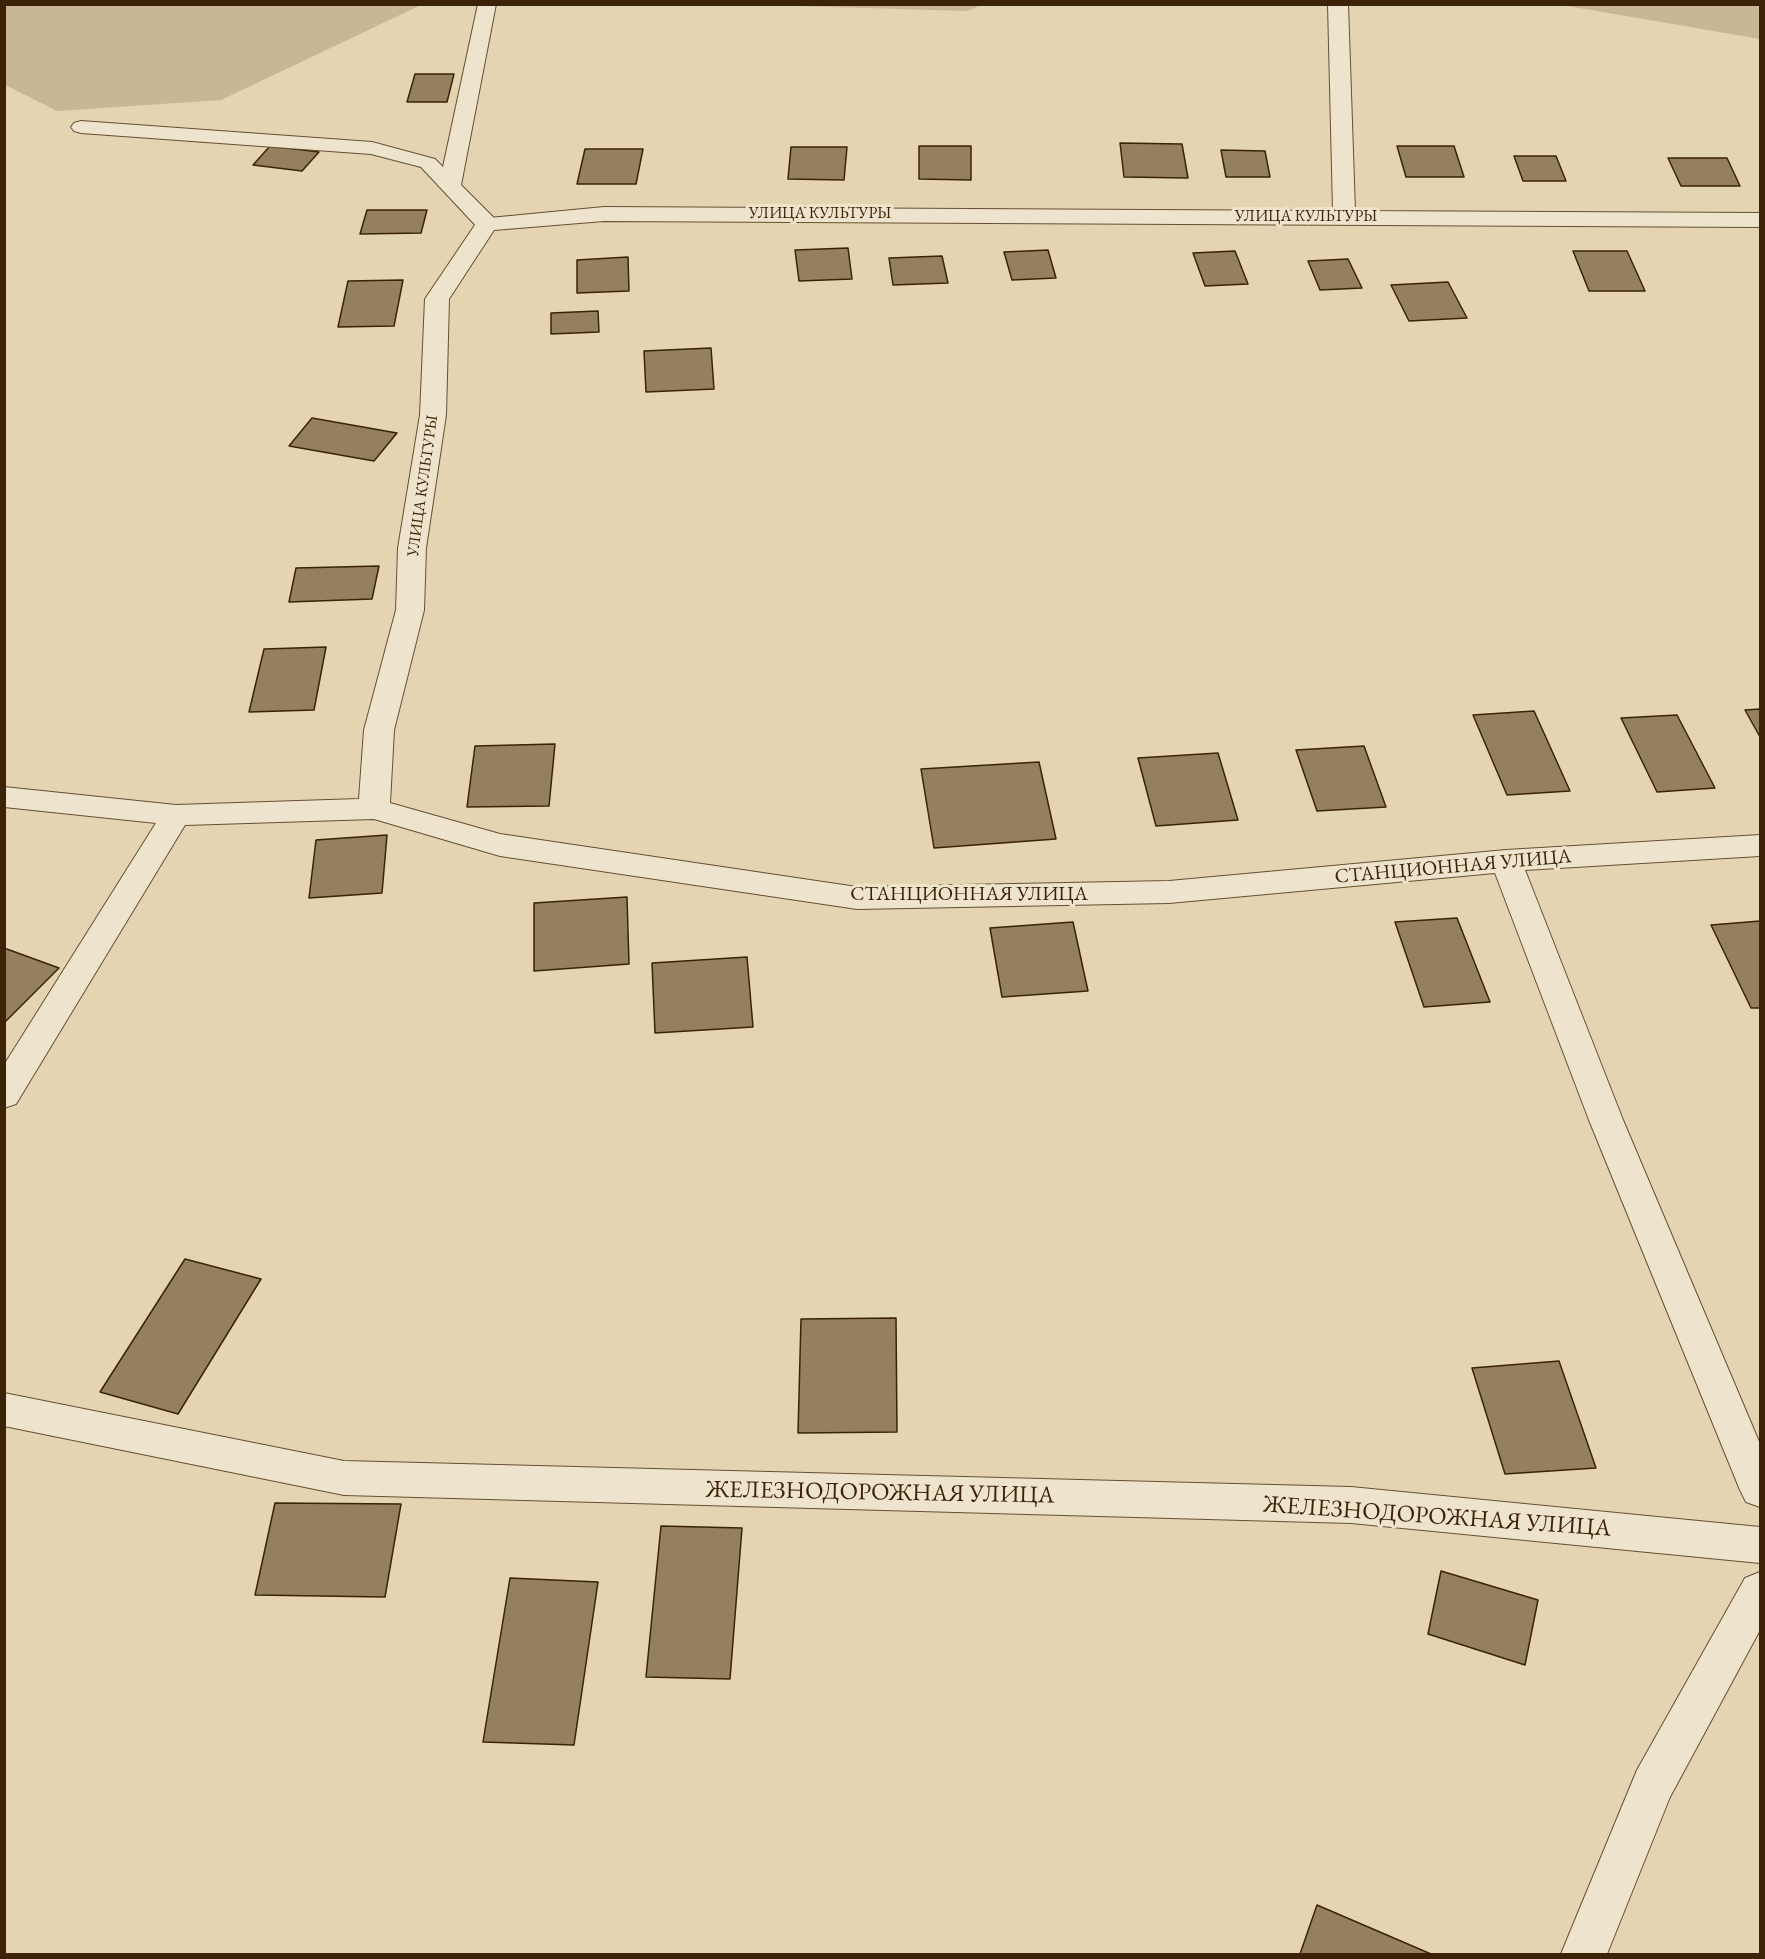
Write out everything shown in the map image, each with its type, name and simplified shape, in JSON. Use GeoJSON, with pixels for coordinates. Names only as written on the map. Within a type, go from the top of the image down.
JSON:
{"type":"FeatureCollection","features":[{"type":"Feature","properties":{"kind":"street"},"geometry":{"type":"LineString","coordinates":[[1338,4],[1344,218]]}},
{"type":"Feature","properties":{"kind":"street","name":"УЛИЦА КУЛЬТУРЫ"},"geometry":{"type":"LineString","coordinates":[[374,809],[379,730],[410,610],[412,548],[433,415],[437,299],[488,224],[604,214],[1761,220]]}},
{"type":"Feature","properties":{"kind":"street","name":"СТАНЦИОННАЯ УЛИЦА"},"geometry":{"type":"LineString","coordinates":[[4,797],[176,815],[374,809],[501,845],[858,898],[1169,892],[1506,861],[1761,845]]}},
{"type":"Feature","properties":{"kind":"street"},"geometry":{"type":"LineString","coordinates":[[4,1095],[176,815]]}},
{"type":"Feature","properties":{"kind":"street"},"geometry":{"type":"LineString","coordinates":[[1506,861],[1606,1120],[1761,1490]]}},
{"type":"Feature","properties":{"kind":"street","name":"ЖЕЛЕЗНОДОРОЖНАЯ УЛИЦА"},"geometry":{"type":"LineString","coordinates":[[4,1410],[344,1478],[1351,1505],[1761,1545]]}},
{"type":"Feature","properties":{"kind":"street"},"geometry":{"type":"LineString","coordinates":[[1584,1954],[1653,1785],[1761,1591]]}},
{"type":"Feature","properties":{"kind":"lane"},"geometry":{"type":"LineString","coordinates":[[450,185],[487,4]]}},
{"type":"Feature","properties":{"kind":"lane"},"geometry":{"type":"LineString","coordinates":[[81,126],[372,148],[428,163],[488,224]]}},
{"type":"Feature","properties":{"kind":"shaded area"},"geometry":{"type":"Polygon","coordinates":[[[981,4],[967,11],[765,5],[981,4]]]}},
{"type":"Feature","properties":{"kind":"shaded area"},"geometry":{"type":"Polygon","coordinates":[[[4,5],[421,5],[221,100],[57,111],[5,85],[4,5]]]}},
{"type":"Feature","properties":{"kind":"shaded area"},"geometry":{"type":"Polygon","coordinates":[[[1562,5],[1760,5],[1760,39],[1562,5]]]}},
{"type":"Feature","properties":{"kind":"building"},"geometry":{"type":"Polygon","coordinates":[[[415,74],[454,74],[447,102],[407,102],[415,74]]]}},
{"type":"Feature","properties":{"kind":"building"},"geometry":{"type":"Polygon","coordinates":[[[1120,143],[1182,144],[1188,178],[1124,177],[1120,143]]]}},
{"type":"Feature","properties":{"kind":"building"},"geometry":{"type":"Polygon","coordinates":[[[270,146],[319,152],[302,171],[253,165],[270,146]]]}},
{"type":"Feature","properties":{"kind":"building"},"geometry":{"type":"Polygon","coordinates":[[[919,146],[971,146],[971,180],[919,179],[919,146]]]}},
{"type":"Feature","properties":{"kind":"building"},"geometry":{"type":"Polygon","coordinates":[[[1397,146],[1454,146],[1464,177],[1406,177],[1397,146]]]}},
{"type":"Feature","properties":{"kind":"building"},"geometry":{"type":"Polygon","coordinates":[[[791,147],[847,147],[844,180],[788,179],[791,147]]]}},
{"type":"Feature","properties":{"kind":"building"},"geometry":{"type":"Polygon","coordinates":[[[585,149],[643,149],[636,184],[577,184],[585,149]]]}},
{"type":"Feature","properties":{"kind":"building"},"geometry":{"type":"Polygon","coordinates":[[[1221,150],[1265,151],[1270,177],[1226,177],[1221,150]]]}},
{"type":"Feature","properties":{"kind":"building"},"geometry":{"type":"Polygon","coordinates":[[[1514,156],[1556,156],[1566,181],[1523,181],[1514,156]]]}},
{"type":"Feature","properties":{"kind":"building"},"geometry":{"type":"Polygon","coordinates":[[[1668,158],[1727,158],[1740,186],[1681,186],[1668,158]]]}},
{"type":"Feature","properties":{"kind":"building"},"geometry":{"type":"Polygon","coordinates":[[[367,210],[427,210],[421,233],[360,234],[367,210]]]}},
{"type":"Feature","properties":{"kind":"building"},"geometry":{"type":"Polygon","coordinates":[[[848,248],[852,279],[799,281],[795,250],[848,248]]]}},
{"type":"Feature","properties":{"kind":"building"},"geometry":{"type":"Polygon","coordinates":[[[1048,250],[1056,278],[1012,280],[1004,252],[1048,250]]]}},
{"type":"Feature","properties":{"kind":"building"},"geometry":{"type":"Polygon","coordinates":[[[1235,251],[1248,284],[1205,286],[1193,253],[1235,251]]]}},
{"type":"Feature","properties":{"kind":"building"},"geometry":{"type":"Polygon","coordinates":[[[1573,251],[1627,251],[1645,291],[1589,291],[1573,251]]]}},
{"type":"Feature","properties":{"kind":"building"},"geometry":{"type":"Polygon","coordinates":[[[942,256],[948,283],[893,285],[889,258],[942,256]]]}},
{"type":"Feature","properties":{"kind":"building"},"geometry":{"type":"Polygon","coordinates":[[[628,257],[629,291],[577,293],[577,260],[628,257]]]}},
{"type":"Feature","properties":{"kind":"building"},"geometry":{"type":"Polygon","coordinates":[[[1348,259],[1362,288],[1320,290],[1308,261],[1348,259]]]}},
{"type":"Feature","properties":{"kind":"building"},"geometry":{"type":"Polygon","coordinates":[[[403,280],[394,326],[338,327],[348,281],[403,280]]]}},
{"type":"Feature","properties":{"kind":"building"},"geometry":{"type":"Polygon","coordinates":[[[1448,282],[1467,318],[1409,321],[1391,285],[1448,282]]]}},
{"type":"Feature","properties":{"kind":"building"},"geometry":{"type":"Polygon","coordinates":[[[598,311],[599,332],[551,334],[551,313],[598,311]]]}},
{"type":"Feature","properties":{"kind":"building"},"geometry":{"type":"Polygon","coordinates":[[[711,348],[714,389],[646,392],[644,351],[711,348]]]}},
{"type":"Feature","properties":{"kind":"building"},"geometry":{"type":"Polygon","coordinates":[[[312,418],[397,433],[374,461],[289,446],[312,418]]]}},
{"type":"Feature","properties":{"kind":"building"},"geometry":{"type":"Polygon","coordinates":[[[379,566],[372,599],[289,602],[296,568],[379,566]]]}},
{"type":"Feature","properties":{"kind":"building"},"geometry":{"type":"Polygon","coordinates":[[[326,647],[314,710],[249,712],[264,649],[326,647]]]}},
{"type":"Feature","properties":{"kind":"building"},"geometry":{"type":"Polygon","coordinates":[[[1760,709],[1760,737],[1745,710],[1760,709]]]}},
{"type":"Feature","properties":{"kind":"building"},"geometry":{"type":"Polygon","coordinates":[[[1534,711],[1570,791],[1507,795],[1473,715],[1534,711]]]}},
{"type":"Feature","properties":{"kind":"building"},"geometry":{"type":"Polygon","coordinates":[[[1677,715],[1715,788],[1657,792],[1621,718],[1677,715]]]}},
{"type":"Feature","properties":{"kind":"building"},"geometry":{"type":"Polygon","coordinates":[[[555,744],[549,806],[467,807],[475,746],[555,744]]]}},
{"type":"Feature","properties":{"kind":"building"},"geometry":{"type":"Polygon","coordinates":[[[1364,746],[1386,807],[1317,811],[1296,750],[1364,746]]]}},
{"type":"Feature","properties":{"kind":"building"},"geometry":{"type":"Polygon","coordinates":[[[1218,753],[1238,820],[1156,826],[1138,758],[1218,753]]]}},
{"type":"Feature","properties":{"kind":"building"},"geometry":{"type":"Polygon","coordinates":[[[1039,762],[1056,839],[934,848],[921,769],[1039,762]]]}},
{"type":"Feature","properties":{"kind":"building"},"geometry":{"type":"Polygon","coordinates":[[[387,835],[382,893],[309,898],[316,840],[387,835]]]}},
{"type":"Feature","properties":{"kind":"building"},"geometry":{"type":"Polygon","coordinates":[[[627,897],[629,964],[534,971],[534,903],[627,897]]]}},
{"type":"Feature","properties":{"kind":"building"},"geometry":{"type":"Polygon","coordinates":[[[1457,918],[1490,1002],[1424,1007],[1395,922],[1457,918]]]}},
{"type":"Feature","properties":{"kind":"building"},"geometry":{"type":"Polygon","coordinates":[[[1760,921],[1760,1008],[1751,1008],[1711,925],[1760,921]]]}},
{"type":"Feature","properties":{"kind":"building"},"geometry":{"type":"Polygon","coordinates":[[[1073,922],[1088,991],[1002,997],[990,928],[1073,922]]]}},
{"type":"Feature","properties":{"kind":"building"},"geometry":{"type":"Polygon","coordinates":[[[4,948],[59,968],[4,1023],[4,948]]]}},
{"type":"Feature","properties":{"kind":"building"},"geometry":{"type":"Polygon","coordinates":[[[747,957],[753,1027],[655,1033],[652,963],[747,957]]]}},
{"type":"Feature","properties":{"kind":"building"},"geometry":{"type":"Polygon","coordinates":[[[185,1259],[261,1279],[178,1414],[100,1392],[185,1259]]]}},
{"type":"Feature","properties":{"kind":"building"},"geometry":{"type":"Polygon","coordinates":[[[896,1318],[897,1432],[798,1433],[801,1319],[896,1318]]]}},
{"type":"Feature","properties":{"kind":"building"},"geometry":{"type":"Polygon","coordinates":[[[1559,1361],[1596,1468],[1505,1474],[1472,1368],[1559,1361]]]}},
{"type":"Feature","properties":{"kind":"building"},"geometry":{"type":"Polygon","coordinates":[[[275,1503],[401,1504],[385,1597],[255,1595],[275,1503]]]}},
{"type":"Feature","properties":{"kind":"building"},"geometry":{"type":"Polygon","coordinates":[[[661,1526],[742,1528],[730,1679],[646,1677],[661,1526]]]}},
{"type":"Feature","properties":{"kind":"building"},"geometry":{"type":"Polygon","coordinates":[[[1441,1571],[1538,1600],[1525,1665],[1428,1634],[1441,1571]]]}},
{"type":"Feature","properties":{"kind":"building"},"geometry":{"type":"Polygon","coordinates":[[[510,1578],[598,1582],[574,1745],[483,1742],[510,1578]]]}},
{"type":"Feature","properties":{"kind":"building"},"geometry":{"type":"Polygon","coordinates":[[[1317,1905],[1431,1954],[1300,1954],[1317,1905]]]}}]}
